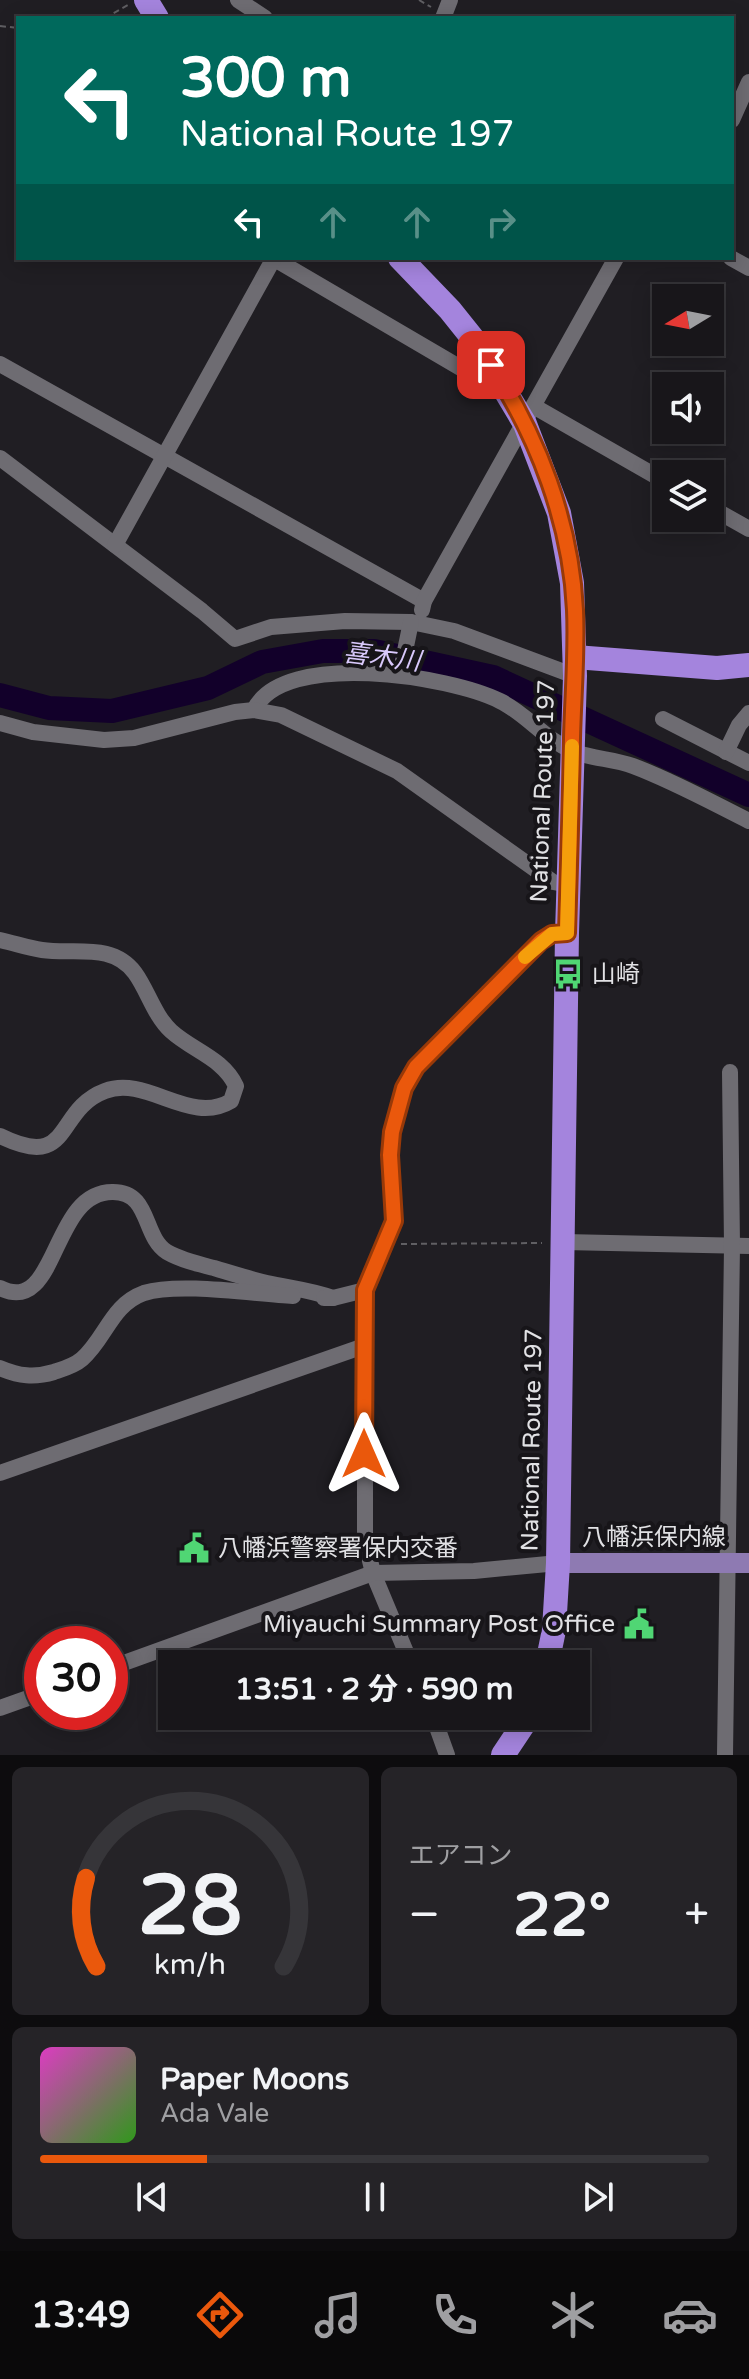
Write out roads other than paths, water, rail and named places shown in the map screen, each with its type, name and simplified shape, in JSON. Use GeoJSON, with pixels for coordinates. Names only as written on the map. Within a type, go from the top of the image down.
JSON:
{"type":"FeatureCollection","features":[{"type":"Feature","properties":{"kind":"highway","name":"National Route 197"},"geometry":{"type":"LineString","coordinates":[[402,260],[450,310],[504,385],[530,415],[562,525],[574,597],[558,1563],[550,1650]]}},
{"type":"Feature","properties":{"kind":"highway"},"geometry":{"type":"LineString","coordinates":[[575,673],[749,665]]}},
{"type":"Feature","properties":{"kind":"highway"},"geometry":{"type":"LineString","coordinates":[[503,1755],[520,1730]]}},
{"type":"Feature","properties":{"kind":"main road","name":"八幡浜保内線"},"geometry":{"type":"LineString","coordinates":[[558,1563],[739,1563]]}},
{"type":"Feature","properties":{"kind":"street"},"geometry":{"type":"LineString","coordinates":[[238,0],[262,16]]}},
{"type":"Feature","properties":{"kind":"street"},"geometry":{"type":"LineString","coordinates":[[739,113],[749,82]]}},
{"type":"Feature","properties":{"kind":"street"},"geometry":{"type":"LineString","coordinates":[[115,545],[273,260]]}},
{"type":"Feature","properties":{"kind":"street"},"geometry":{"type":"LineString","coordinates":[[277,260],[488,384],[504,385]]}},
{"type":"Feature","properties":{"kind":"street"},"geometry":{"type":"LineString","coordinates":[[401,671],[413,624],[424,601],[615,260]]}},
{"type":"Feature","properties":{"kind":"street"},"geometry":{"type":"LineString","coordinates":[[0,364],[424,601]]}},
{"type":"Feature","properties":{"kind":"street"},"geometry":{"type":"LineString","coordinates":[[530,415],[652,475]]}},
{"type":"Feature","properties":{"kind":"street"},"geometry":{"type":"LineString","coordinates":[[0,458],[235,639],[271,627],[345,621],[413,624],[454,631],[575,673]]}},
{"type":"Feature","properties":{"kind":"street"},"geometry":{"type":"LineString","coordinates":[[724,515],[749,529]]}},
{"type":"Feature","properties":{"kind":"street"},"geometry":{"type":"LineString","coordinates":[[254,710],[259,698],[292,681],[324,675],[401,671],[499,700],[549,740],[572,745],[593,759],[631,765],[749,821]]}},
{"type":"Feature","properties":{"kind":"street"},"geometry":{"type":"LineString","coordinates":[[0,723],[72,738],[134,738],[235,712],[254,710],[281,715],[397,771],[553,882],[569,885]]}},
{"type":"Feature","properties":{"kind":"street"},"geometry":{"type":"LineString","coordinates":[[726,752],[739,725],[749,713]]}},
{"type":"Feature","properties":{"kind":"street"},"geometry":{"type":"LineString","coordinates":[[663,719],[749,763]]}},
{"type":"Feature","properties":{"kind":"street"},"geometry":{"type":"LineString","coordinates":[[405,1650],[373,1573],[365,1540],[365,1290],[394,1221],[390,1155],[392,1132],[404,1088],[416,1067],[541,941],[552,934],[567,933]]}},
{"type":"Feature","properties":{"kind":"street"},"geometry":{"type":"LineString","coordinates":[[0,940],[44,951],[96,951],[115,956],[134,972],[170,1030],[229,1071],[236,1086],[231,1101],[217,1109],[184,1106],[122,1087],[86,1101],[57,1140],[43,1147],[22,1147],[0,1136]]}},
{"type":"Feature","properties":{"kind":"street"},"geometry":{"type":"LineString","coordinates":[[725,1755],[739,1563],[740,1246],[730,1072]]}},
{"type":"Feature","properties":{"kind":"street"},"geometry":{"type":"LineString","coordinates":[[0,1288],[20,1292],[34,1284],[49,1268],[66,1225],[77,1209],[90,1197],[113,1192],[128,1195],[139,1202],[152,1233],[164,1250],[174,1255],[267,1283],[314,1291],[333,1298]]}},
{"type":"Feature","properties":{"kind":"street"},"geometry":{"type":"LineString","coordinates":[[564,1242],[740,1246]]}},
{"type":"Feature","properties":{"kind":"street"},"geometry":{"type":"LineString","coordinates":[[0,1368],[18,1375],[41,1376],[71,1366],[83,1358],[115,1312],[129,1300],[146,1293],[170,1288],[333,1298],[365,1290]]}},
{"type":"Feature","properties":{"kind":"street"},"geometry":{"type":"LineString","coordinates":[[0,1473],[364,1346]]}},
{"type":"Feature","properties":{"kind":"street"},"geometry":{"type":"LineString","coordinates":[[128,1661],[373,1573],[474,1571],[558,1563]]}},
{"type":"Feature","properties":{"kind":"street"},"geometry":{"type":"LineString","coordinates":[[0,1708],[24,1699]]}},
{"type":"Feature","properties":{"kind":"street"},"geometry":{"type":"LineString","coordinates":[[438,1730],[447,1755]]}},
{"type":"Feature","properties":{"kind":"waterway","name":"喜木川"},"geometry":{"type":"LineString","coordinates":[[0,695],[49,708],[112,711],[208,688],[262,662],[323,651],[374,651],[493,677],[749,795]]}},
{"type":"Feature","properties":{"kind":"place","name":"山崎"},"geometry":{"type":"Point","coordinates":[568,974]}},
{"type":"Feature","properties":{"kind":"place","name":"八幡浜警察署保内交番"},"geometry":{"type":"Point","coordinates":[194,1548]}},
{"type":"Feature","properties":{"kind":"place","name":"Miyauchi Summary Post Office"},"geometry":{"type":"Point","coordinates":[639,1624]}}]}
